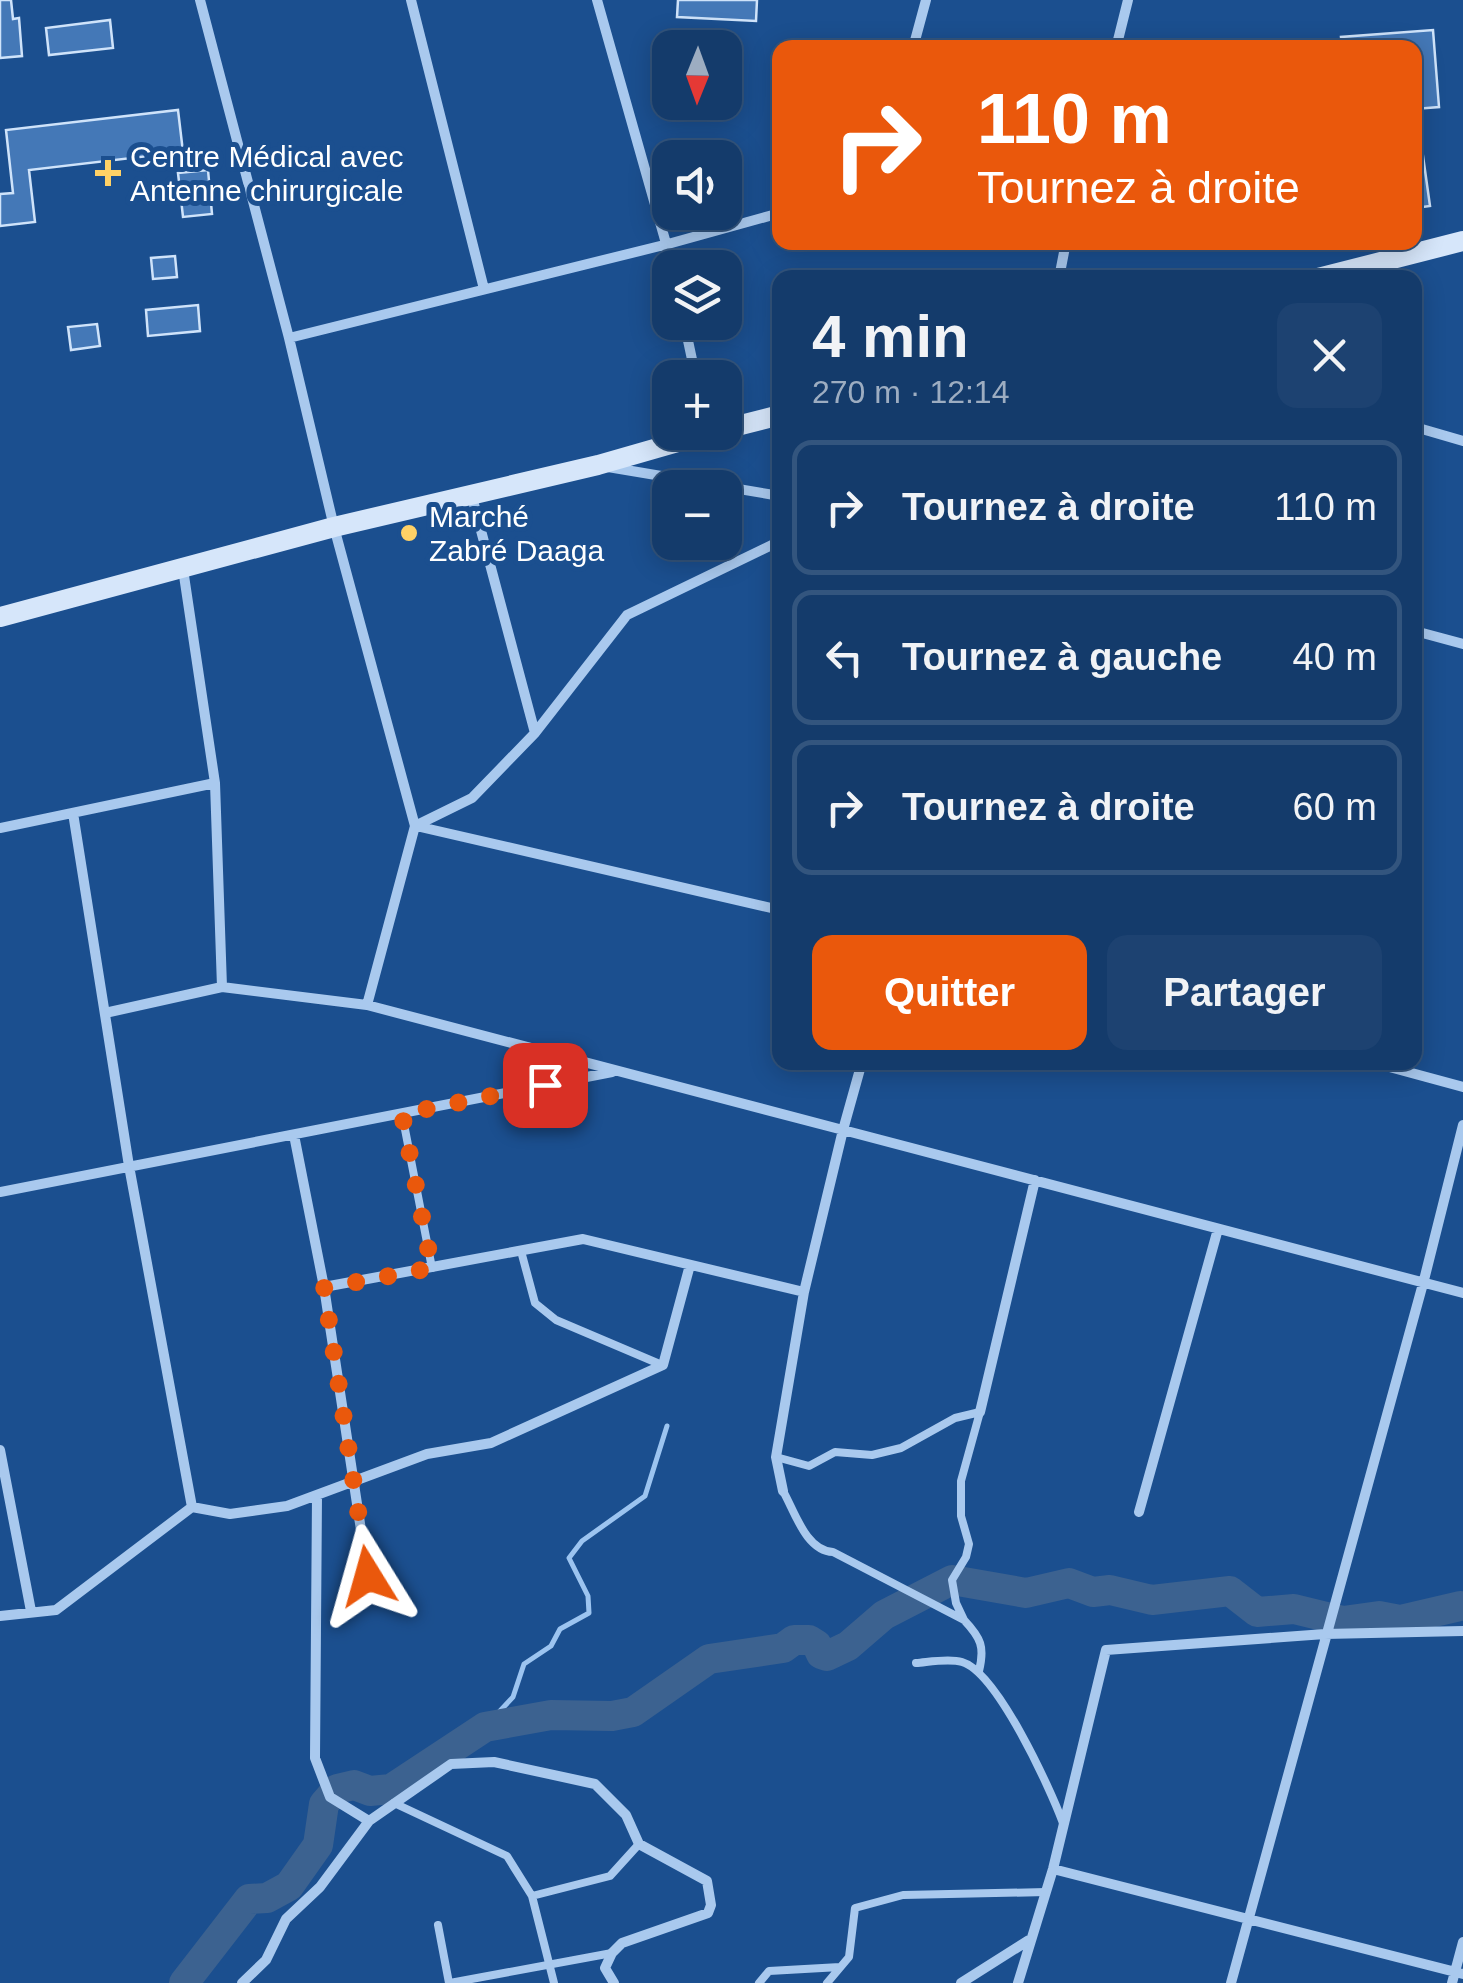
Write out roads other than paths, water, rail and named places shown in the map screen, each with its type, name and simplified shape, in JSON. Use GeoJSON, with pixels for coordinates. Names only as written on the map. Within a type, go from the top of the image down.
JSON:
{"type":"FeatureCollection","features":[{"type":"Feature","properties":{"kind":"main road"},"geometry":{"type":"LineString","coordinates":[[1349,270],[1463,241]]}},
{"type":"Feature","properties":{"kind":"main road"},"geometry":{"type":"LineString","coordinates":[[742,425],[772,417]]}},
{"type":"Feature","properties":{"kind":"main road"},"geometry":{"type":"LineString","coordinates":[[0,616],[471,492],[652,450]]}},
{"type":"Feature","properties":{"kind":"street"},"geometry":{"type":"LineString","coordinates":[[200,0],[290,338],[334,527],[415,826],[367,1005]]}},
{"type":"Feature","properties":{"kind":"street"},"geometry":{"type":"LineString","coordinates":[[411,0],[484,290]]}},
{"type":"Feature","properties":{"kind":"street"},"geometry":{"type":"LineString","coordinates":[[597,0],[669,250]]}},
{"type":"Feature","properties":{"kind":"street"},"geometry":{"type":"LineString","coordinates":[[915,40],[926,0]]}},
{"type":"Feature","properties":{"kind":"street"},"geometry":{"type":"LineString","coordinates":[[1118,40],[1128,0]]}},
{"type":"Feature","properties":{"kind":"street"},"geometry":{"type":"LineString","coordinates":[[290,338],[772,215]]}},
{"type":"Feature","properties":{"kind":"street"},"geometry":{"type":"LineString","coordinates":[[1422,430],[1463,441]]}},
{"type":"Feature","properties":{"kind":"street"},"geometry":{"type":"LineString","coordinates":[[598,465],[772,495]]}},
{"type":"Feature","properties":{"kind":"street"},"geometry":{"type":"LineString","coordinates":[[471,492],[536,732]]}},
{"type":"Feature","properties":{"kind":"street"},"geometry":{"type":"LineString","coordinates":[[415,826],[472,798],[536,732],[627,615],[772,545]]}},
{"type":"Feature","properties":{"kind":"street"},"geometry":{"type":"LineString","coordinates":[[183,568],[215,783],[222,988]]}},
{"type":"Feature","properties":{"kind":"street"},"geometry":{"type":"LineString","coordinates":[[1422,633],[1463,644]]}},
{"type":"Feature","properties":{"kind":"street"},"geometry":{"type":"LineString","coordinates":[[0,828],[215,783]]}},
{"type":"Feature","properties":{"kind":"street"},"geometry":{"type":"LineString","coordinates":[[73,814],[130,1166],[192,1507]]}},
{"type":"Feature","properties":{"kind":"street"},"geometry":{"type":"LineString","coordinates":[[415,826],[772,908]]}},
{"type":"Feature","properties":{"kind":"street"},"geometry":{"type":"LineString","coordinates":[[105,1013],[222,988],[367,1005],[1463,1292]]}},
{"type":"Feature","properties":{"kind":"street"},"geometry":{"type":"LineString","coordinates":[[784,1490],[776,1458],[804,1292],[860,1070]]}},
{"type":"Feature","properties":{"kind":"street"},"geometry":{"type":"LineString","coordinates":[[1402,1070],[1463,1086]]}},
{"type":"Feature","properties":{"kind":"street"},"geometry":{"type":"LineString","coordinates":[[0,1192],[617,1071]]}},
{"type":"Feature","properties":{"kind":"street"},"geometry":{"type":"LineString","coordinates":[[1230,1983],[1463,1125]]}},
{"type":"Feature","properties":{"kind":"street"},"geometry":{"type":"LineString","coordinates":[[294,1135],[324,1288],[368,1576]]}},
{"type":"Feature","properties":{"kind":"street"},"geometry":{"type":"LineString","coordinates":[[980,1412],[1035,1180]]}},
{"type":"Feature","properties":{"kind":"street"},"geometry":{"type":"LineString","coordinates":[[1140,1512],[1218,1228]]}},
{"type":"Feature","properties":{"kind":"street"},"geometry":{"type":"LineString","coordinates":[[324,1288],[584,1240],[804,1292]]}},
{"type":"Feature","properties":{"kind":"street"},"geometry":{"type":"LineString","coordinates":[[0,1616],[56,1610],[192,1507],[230,1514],[287,1506],[427,1454],[492,1444],[663,1365],[690,1265]]}},
{"type":"Feature","properties":{"kind":"street"},"geometry":{"type":"LineString","coordinates":[[0,1450],[31,1611]]}},
{"type":"Feature","properties":{"kind":"street"},"geometry":{"type":"LineString","coordinates":[[316,1496],[315,1758],[330,1797],[370,1822]]}},
{"type":"Feature","properties":{"kind":"street"},"geometry":{"type":"LineString","coordinates":[[1018,1983],[1053,1870],[1106,1650],[1325,1634],[1463,1631]]}},
{"type":"Feature","properties":{"kind":"street"},"geometry":{"type":"LineString","coordinates":[[242,1983],[266,1960],[286,1919],[320,1887],[370,1822],[451,1764],[494,1762],[595,1784],[626,1815],[639,1844],[707,1881],[711,1905],[708,1912],[622,1943],[612,1953],[605,1968],[614,1983]]}},
{"type":"Feature","properties":{"kind":"street"},"geometry":{"type":"LineString","coordinates":[[1053,1870],[1249,1917],[1457,1976],[1463,1942]]}},
{"type":"Feature","properties":{"kind":"street"},"geometry":{"type":"LineString","coordinates":[[961,1983],[1030,1940]]}},
{"type":"Feature","properties":{"kind":"lane"},"geometry":{"type":"LineString","coordinates":[[402,1114],[432,1268]]}},
{"type":"Feature","properties":{"kind":"lane"},"geometry":{"type":"LineString","coordinates":[[520,1251],[535,1303],[556,1320],[663,1365]]}},
{"type":"Feature","properties":{"kind":"lane"},"geometry":{"type":"LineString","coordinates":[[776,1458],[809,1466],[834,1452],[872,1456],[901,1448],[955,1418],[980,1412],[961,1481],[961,1516],[969,1544],[952,1580],[964,1620],[980,1638],[984,1654],[980,1671]]}},
{"type":"Feature","properties":{"kind":"lane"},"geometry":{"type":"LineString","coordinates":[[784,1490],[813,1545],[821,1552],[833,1552],[964,1620]]}},
{"type":"Feature","properties":{"kind":"lane"},"geometry":{"type":"LineString","coordinates":[[916,1663],[960,1660],[980,1671],[1048,1783],[1064,1826]]}},
{"type":"Feature","properties":{"kind":"lane"},"geometry":{"type":"LineString","coordinates":[[394,1803],[507,1856],[532,1896],[554,1983]]}},
{"type":"Feature","properties":{"kind":"lane"},"geometry":{"type":"LineString","coordinates":[[532,1896],[610,1876],[639,1844]]}},
{"type":"Feature","properties":{"kind":"lane"},"geometry":{"type":"LineString","coordinates":[[826,1983],[850,1957],[855,1908],[903,1895],[1046,1892]]}},
{"type":"Feature","properties":{"kind":"lane"},"geometry":{"type":"LineString","coordinates":[[438,1925],[449,1983],[612,1953]]}},
{"type":"Feature","properties":{"kind":"lane"},"geometry":{"type":"LineString","coordinates":[[759,1983],[769,1971],[840,1966]]}},
{"type":"Feature","properties":{"kind":"waterway"},"geometry":{"type":"LineString","coordinates":[[485,1727],[513,1697],[524,1664],[551,1646],[560,1629],[589,1613],[588,1596],[569,1558],[582,1541],[645,1496],[667,1426]]}},
{"type":"Feature","properties":{"kind":"waterway"},"geometry":{"type":"LineString","coordinates":[[184,1983],[249,1899],[267,1898],[289,1886],[318,1845],[324,1804],[337,1789],[354,1785],[370,1791],[391,1789],[485,1727],[551,1715],[612,1716],[633,1712],[709,1659],[783,1648],[794,1640],[809,1640],[827,1656],[848,1646],[884,1615],[952,1580],[1026,1593],[1069,1583],[1093,1592],[1110,1590],[1152,1600],[1230,1591],[1257,1612],[1294,1609],[1343,1621],[1379,1616],[1400,1620],[1460,1606]]}},
{"type":"Feature","properties":{"kind":"place","name":"Centre Médical avec Antenne chirurgicale"},"geometry":{"type":"Point","coordinates":[108,173]}},
{"type":"Feature","properties":{"kind":"place","name":"Marché Zabré Daaga"},"geometry":{"type":"Point","coordinates":[409,533]}}]}
